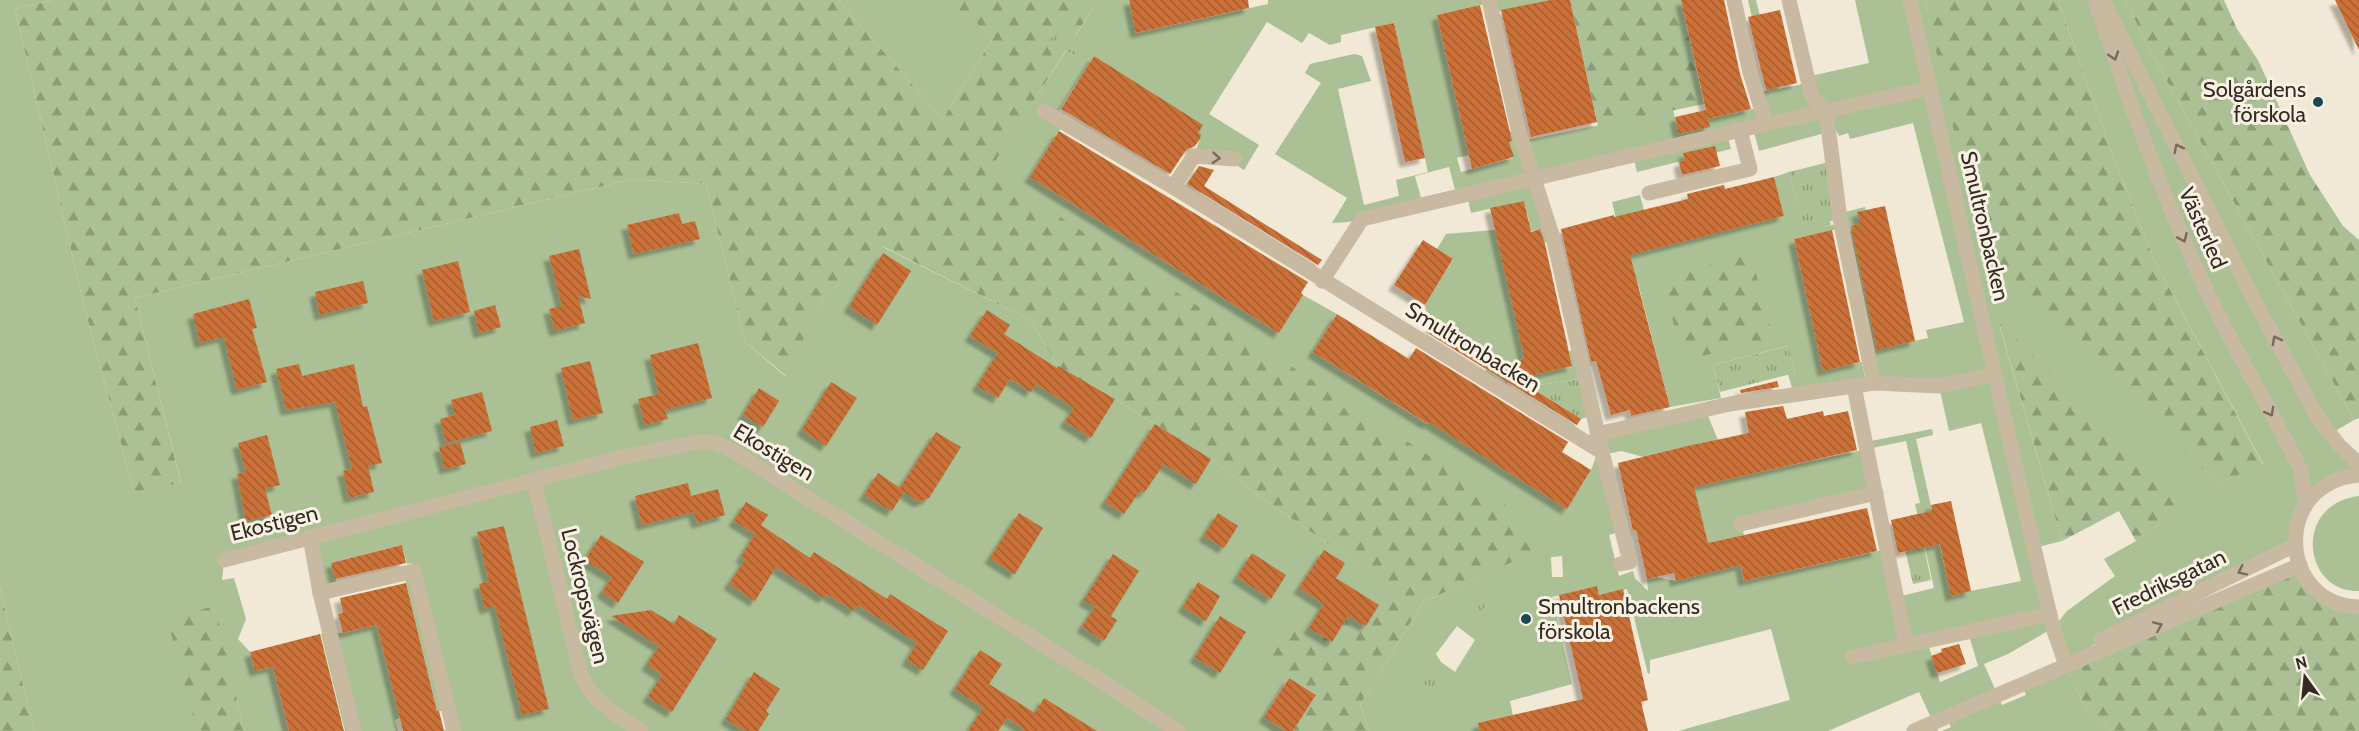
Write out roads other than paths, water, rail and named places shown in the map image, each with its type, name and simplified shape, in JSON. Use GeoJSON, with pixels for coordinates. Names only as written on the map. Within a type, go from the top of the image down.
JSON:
{"type":"FeatureCollection","features":[{"type":"Feature","properties":{"kind":"street"},"geometry":{"type":"LineString","coordinates":[[1489,0],[1518,129],[1554,241],[1597,434],[1630,562],[1620,564]]}},
{"type":"Feature","properties":{"kind":"street"},"geometry":{"type":"LineString","coordinates":[[1734,0],[1750,72],[1766,124]]}},
{"type":"Feature","properties":{"kind":"street"},"geometry":{"type":"LineString","coordinates":[[1789,0],[1812,98],[1826,111],[1840,219],[1874,383]]}},
{"type":"Feature","properties":{"kind":"street","name":"Smultronbacken"},"geometry":{"type":"LineString","coordinates":[[1910,0],[2050,614],[2066,665]]}},
{"type":"Feature","properties":{"kind":"street","name":"Västerled"},"geometry":{"type":"LineString","coordinates":[[2096,0],[2129,103],[2166,199],[2219,316],[2299,465],[2306,504]]}},
{"type":"Feature","properties":{"kind":"street","name":"Västerled"},"geometry":{"type":"LineString","coordinates":[[2102,0],[2253,298],[2317,416],[2340,446],[2359,464]]}},
{"type":"Feature","properties":{"kind":"street"},"geometry":{"type":"LineString","coordinates":[[1322,281],[1362,219],[1930,88]]}},
{"type":"Feature","properties":{"kind":"street","name":"Smultronbacken"},"geometry":{"type":"LineString","coordinates":[[1044,111],[1173,187],[1602,452]]}},
{"type":"Feature","properties":{"kind":"street"},"geometry":{"type":"LineString","coordinates":[[1649,193],[1750,169],[1740,130]]}},
{"type":"Feature","properties":{"kind":"street"},"geometry":{"type":"LineString","coordinates":[[1173,187],[1194,156],[1235,159]]}},
{"type":"Feature","properties":{"kind":"street"},"geometry":{"type":"LineString","coordinates":[[1597,434],[1730,404],[1874,383],[1939,386],[1995,374]]}},
{"type":"Feature","properties":{"kind":"street"},"geometry":{"type":"LineString","coordinates":[[1854,386],[1906,645]]}},
{"type":"Feature","properties":{"kind":"street","name":"Ekostigen"},"geometry":{"type":"LineString","coordinates":[[224,560],[660,449],[695,442],[714,442],[735,452],[902,555],[1178,731]]}},
{"type":"Feature","properties":{"kind":"street"},"geometry":{"type":"LineString","coordinates":[[2358,608],[2337,603],[2322,594],[2308,581],[2300,565],[2295,545],[2296,530],[2306,504],[2329,483],[2344,477],[2359,475]]}},
{"type":"Feature","properties":{"kind":"street","name":"Lockropsvägen"},"geometry":{"type":"LineString","coordinates":[[534,481],[581,675],[586,687],[598,701],[641,731]]}},
{"type":"Feature","properties":{"kind":"street"},"geometry":{"type":"LineString","coordinates":[[1741,524],[1876,493]]}},
{"type":"Feature","properties":{"kind":"street"},"geometry":{"type":"LineString","coordinates":[[310,537],[320,593],[354,731]]}},
{"type":"Feature","properties":{"kind":"street","name":"Fredriksgatan"},"geometry":{"type":"LineString","coordinates":[[2066,665],[2091,646],[2129,625],[2295,545]]}},
{"type":"Feature","properties":{"kind":"street","name":"Fredriksgatan"},"geometry":{"type":"LineString","coordinates":[[1914,731],[2300,565]]}},
{"type":"Feature","properties":{"kind":"street"},"geometry":{"type":"LineString","coordinates":[[320,593],[414,571],[454,731]]}},
{"type":"Feature","properties":{"kind":"street"},"geometry":{"type":"LineString","coordinates":[[1852,657],[2050,614]]}},
{"type":"Feature","properties":{"kind":"place","name":"Solgårdens förskola"},"geometry":{"type":"Point","coordinates":[2318,102]}},
{"type":"Feature","properties":{"kind":"place","name":"Smultronbackens förskola"},"geometry":{"type":"Point","coordinates":[1526,619]}}]}
